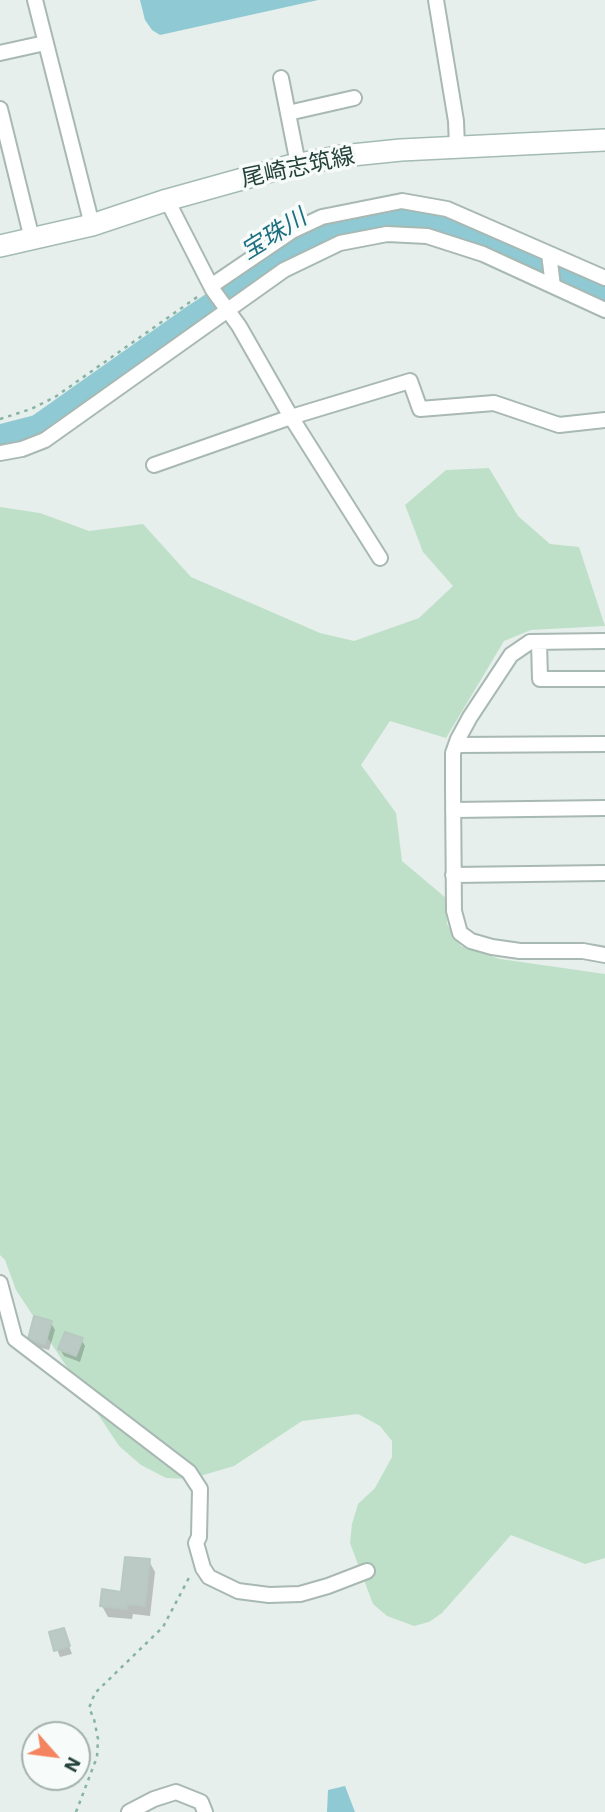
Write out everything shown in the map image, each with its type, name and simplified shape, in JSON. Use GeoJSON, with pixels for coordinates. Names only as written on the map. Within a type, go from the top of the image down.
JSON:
{"type":"FeatureCollection","features":[{"type":"Feature","properties":{"kind":"main road","name":"尾崎志筑線"},"geometry":{"type":"LineString","coordinates":[[0,246],[92,225],[167,200],[298,164],[342,156],[401,150],[605,140]]}},
{"type":"Feature","properties":{"kind":"street"},"geometry":{"type":"LineString","coordinates":[[35,0],[92,225]]}},
{"type":"Feature","properties":{"kind":"street"},"geometry":{"type":"LineString","coordinates":[[436,0],[456,121],[457,148]]}},
{"type":"Feature","properties":{"kind":"street"},"geometry":{"type":"LineString","coordinates":[[0,52],[45,43]]}},
{"type":"Feature","properties":{"kind":"street"},"geometry":{"type":"LineString","coordinates":[[281,78],[298,164]]}},
{"type":"Feature","properties":{"kind":"street"},"geometry":{"type":"LineString","coordinates":[[288,113],[354,98]]}},
{"type":"Feature","properties":{"kind":"street"},"geometry":{"type":"LineString","coordinates":[[0,109],[32,239]]}},
{"type":"Feature","properties":{"kind":"street"},"geometry":{"type":"LineString","coordinates":[[167,200],[212,288],[239,326],[291,417],[380,558]]}},
{"type":"Feature","properties":{"kind":"street"},"geometry":{"type":"LineString","coordinates":[[212,288],[292,231],[322,217],[402,201],[447,209],[605,278]]}},
{"type":"Feature","properties":{"kind":"street"},"geometry":{"type":"LineString","coordinates":[[0,453],[22,449],[45,440],[284,270],[340,243],[387,233],[427,236],[483,254],[605,310]]}},
{"type":"Feature","properties":{"kind":"street"},"geometry":{"type":"LineString","coordinates":[[549,254],[553,286]]}},
{"type":"Feature","properties":{"kind":"street"},"geometry":{"type":"LineString","coordinates":[[155,465],[291,417],[410,381],[420,409],[494,403],[559,425],[605,420]]}},
{"type":"Feature","properties":{"kind":"street"},"geometry":{"type":"LineString","coordinates":[[605,641],[538,642],[524,645],[511,655],[470,717],[453,754],[453,875],[456,921],[460,933],[471,941],[492,947],[520,951],[583,951],[605,955]]}},
{"type":"Feature","properties":{"kind":"street"},"geometry":{"type":"LineString","coordinates":[[538,642],[540,679],[605,679]]}},
{"type":"Feature","properties":{"kind":"street"},"geometry":{"type":"LineString","coordinates":[[456,745],[605,744]]}},
{"type":"Feature","properties":{"kind":"street"},"geometry":{"type":"LineString","coordinates":[[453,810],[605,808]]}},
{"type":"Feature","properties":{"kind":"street"},"geometry":{"type":"LineString","coordinates":[[453,875],[605,873]]}},
{"type":"Feature","properties":{"kind":"street"},"geometry":{"type":"LineString","coordinates":[[583,951],[605,945]]}},
{"type":"Feature","properties":{"kind":"street"},"geometry":{"type":"LineString","coordinates":[[0,1283],[15,1339],[189,1472],[200,1489],[199,1537],[196,1543],[202,1568],[209,1577],[238,1591],[269,1595],[300,1594],[367,1571]]}},
{"type":"Feature","properties":{"kind":"street"},"geometry":{"type":"LineString","coordinates":[[129,1812],[154,1799],[176,1792],[201,1802],[205,1812]]}},
{"type":"Feature","properties":{"kind":"path"},"geometry":{"type":"LineString","coordinates":[[0,419],[31,409],[55,397],[212,288]]}},
{"type":"Feature","properties":{"kind":"path"},"geometry":{"type":"LineString","coordinates":[[76,1812],[97,1757],[98,1740],[94,1718],[89,1708],[96,1693],[163,1627],[190,1577],[196,1543]]}},
{"type":"Feature","properties":{"kind":"green space"},"geometry":{"type":"Polygon","coordinates":[[[489,468],[518,516],[550,544],[579,547],[605,626],[531,630],[504,641],[446,738],[390,721],[361,765],[396,813],[402,861],[446,898],[447,924],[461,946],[500,959],[605,974],[605,1558],[585,1564],[511,1535],[442,1613],[429,1622],[414,1626],[387,1616],[373,1604],[350,1543],[358,1504],[375,1488],[392,1457],[392,1441],[380,1426],[358,1414],[302,1421],[234,1466],[190,1479],[166,1478],[141,1465],[119,1446],[16,1290],[5,1260],[0,1255],[0,507],[40,513],[89,531],[143,524],[191,577],[320,633],[354,641],[419,618],[453,586],[423,552],[405,505],[446,470],[489,468]]]}},
{"type":"Feature","properties":{"kind":"water"},"geometry":{"type":"Polygon","coordinates":[[[140,0],[318,0],[160,35],[152,30],[145,20],[140,0]]]}},
{"type":"Feature","properties":{"kind":"water"},"geometry":{"type":"Polygon","coordinates":[[[345,1786],[355,1812],[327,1812],[328,1790],[345,1786]]]}},
{"type":"Feature","properties":{"kind":"building"},"geometry":{"type":"Polygon","coordinates":[[[34,1316],[52,1321],[45,1344],[28,1339],[34,1316]]]}},
{"type":"Feature","properties":{"kind":"building"},"geometry":{"type":"Polygon","coordinates":[[[65,1332],[83,1338],[76,1356],[58,1349],[65,1332]]]}},
{"type":"Feature","properties":{"kind":"building"},"geometry":{"type":"Polygon","coordinates":[[[125,1557],[150,1559],[145,1606],[127,1604],[127,1609],[100,1606],[102,1589],[121,1592],[125,1557]]]}},
{"type":"Feature","properties":{"kind":"building"},"geometry":{"type":"Polygon","coordinates":[[[64,1628],[70,1646],[54,1651],[49,1632],[64,1628]]]}},
{"type":"Feature","properties":{"kind":"waterway","name":"宝珠川"},"geometry":{"type":"LineString","coordinates":[[0,436],[38,426],[195,315],[299,246],[333,229],[390,219],[421,220],[524,257],[605,294]]}}]}
